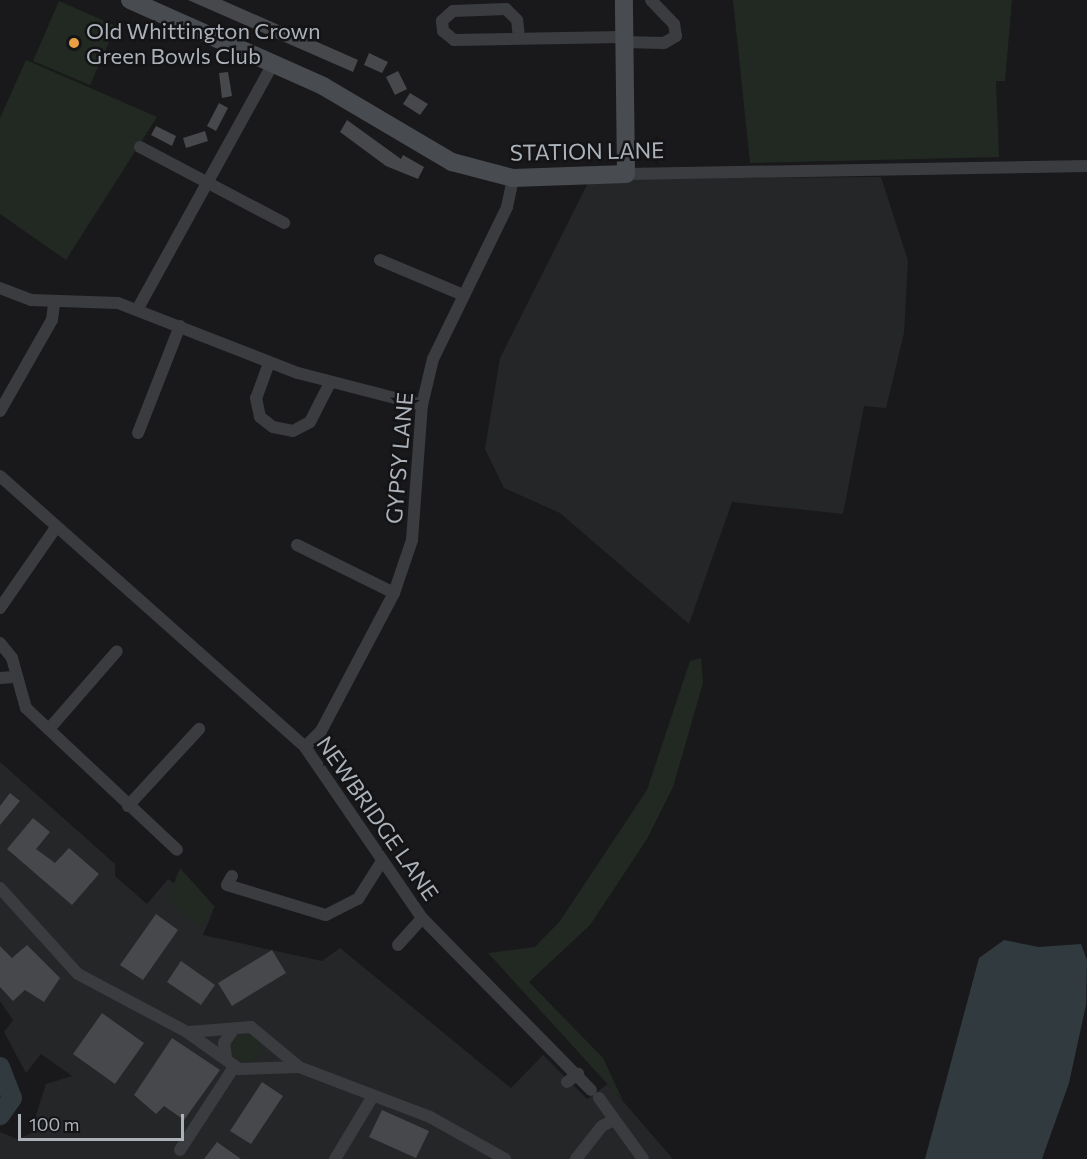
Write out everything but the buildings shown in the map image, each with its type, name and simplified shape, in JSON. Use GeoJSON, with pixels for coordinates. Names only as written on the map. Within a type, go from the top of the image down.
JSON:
{"type":"FeatureCollection","features":[{"type":"Feature","properties":{"kind":"street","name":"STATION LANE"},"geometry":{"type":"LineString","coordinates":[[129,0],[273,64],[373,113],[452,162],[513,178],[1087,166]]}},
{"type":"Feature","properties":{"kind":"street"},"geometry":{"type":"LineString","coordinates":[[624,0],[622,40],[626,174]]}},
{"type":"Feature","properties":{"kind":"street"},"geometry":{"type":"LineString","coordinates":[[519,38],[517,20],[506,9],[453,11],[442,21],[443,31],[454,40],[519,38],[664,43],[676,36],[674,24],[651,0]]}},
{"type":"Feature","properties":{"kind":"street"},"geometry":{"type":"LineString","coordinates":[[137,310],[204,184],[273,64]]}},
{"type":"Feature","properties":{"kind":"street"},"geometry":{"type":"LineString","coordinates":[[140,147],[204,184],[284,223]]}},
{"type":"Feature","properties":{"kind":"street","name":"GYPSY LANE"},"geometry":{"type":"LineString","coordinates":[[306,747],[321,731],[394,593],[417,510],[422,405],[433,359],[461,294],[507,207],[513,178]]}},
{"type":"Feature","properties":{"kind":"street"},"geometry":{"type":"LineString","coordinates":[[380,260],[461,294]]}},
{"type":"Feature","properties":{"kind":"street"},"geometry":{"type":"LineString","coordinates":[[0,288],[54,303],[118,303],[269,363],[330,382],[422,405]]}},
{"type":"Feature","properties":{"kind":"street"},"geometry":{"type":"LineString","coordinates":[[0,411],[52,320],[54,303]]}},
{"type":"Feature","properties":{"kind":"street"},"geometry":{"type":"LineString","coordinates":[[138,433],[180,326]]}},
{"type":"Feature","properties":{"kind":"street"},"geometry":{"type":"LineString","coordinates":[[269,363],[256,399],[260,417],[273,427],[293,431],[310,422],[330,382]]}},
{"type":"Feature","properties":{"kind":"street","name":"NEWBRIDGE LANE"},"geometry":{"type":"LineString","coordinates":[[0,476],[55,529],[306,747],[422,918],[578,1074],[644,1159]]}},
{"type":"Feature","properties":{"kind":"street"},"geometry":{"type":"LineString","coordinates":[[0,608],[55,529]]}},
{"type":"Feature","properties":{"kind":"street"},"geometry":{"type":"LineString","coordinates":[[297,545],[394,593]]}},
{"type":"Feature","properties":{"kind":"street"},"geometry":{"type":"LineString","coordinates":[[0,643],[12,658],[14,676],[26,708],[177,850]]}},
{"type":"Feature","properties":{"kind":"street"},"geometry":{"type":"LineString","coordinates":[[49,729],[117,651]]}},
{"type":"Feature","properties":{"kind":"street"},"geometry":{"type":"LineString","coordinates":[[0,678],[14,676]]}},
{"type":"Feature","properties":{"kind":"street"},"geometry":{"type":"LineString","coordinates":[[128,806],[199,729]]}},
{"type":"Feature","properties":{"kind":"street"},"geometry":{"type":"LineString","coordinates":[[232,876],[227,885],[326,915],[358,899],[382,861]]}},
{"type":"Feature","properties":{"kind":"street"},"geometry":{"type":"LineString","coordinates":[[0,888],[78,974],[187,1032],[230,1062],[255,1068],[299,1067]]}},
{"type":"Feature","properties":{"kind":"street"},"geometry":{"type":"LineString","coordinates":[[398,945],[422,918]]}},
{"type":"Feature","properties":{"kind":"street"},"geometry":{"type":"LineString","coordinates":[[187,1032],[251,1027],[299,1067],[430,1117],[505,1159]]}},
{"type":"Feature","properties":{"kind":"street"},"geometry":{"type":"LineString","coordinates":[[180,1150],[230,1062],[224,1042],[232,1030]]}},
{"type":"Feature","properties":{"kind":"street"},"geometry":{"type":"LineString","coordinates":[[255,1068],[265,1059],[266,1039]]}},
{"type":"Feature","properties":{"kind":"street"},"geometry":{"type":"LineString","coordinates":[[567,1082],[578,1074]]}},
{"type":"Feature","properties":{"kind":"street"},"geometry":{"type":"LineString","coordinates":[[335,1159],[373,1096]]}},
{"type":"Feature","properties":{"kind":"street"},"geometry":{"type":"LineString","coordinates":[[576,1159],[614,1120]]}},
{"type":"Feature","properties":{"kind":"shaded area"},"geometry":{"type":"Polygon","coordinates":[[[733,0],[1012,0],[1005,81],[996,81],[999,157],[750,163],[733,0]]]}},
{"type":"Feature","properties":{"kind":"shaded area","name":"Old Whittington Crown Green Bowls Club"},"geometry":{"type":"Polygon","coordinates":[[[59,1],[116,26],[90,85],[33,61],[59,1]]]}},
{"type":"Feature","properties":{"kind":"shaded area"},"geometry":{"type":"Polygon","coordinates":[[[26,60],[157,117],[66,260],[0,214],[0,118],[26,60]]]}},
{"type":"Feature","properties":{"kind":"shaded area"},"geometry":{"type":"Polygon","coordinates":[[[881,177],[908,261],[904,333],[886,408],[864,406],[843,514],[732,502],[689,624],[560,513],[504,488],[485,449],[500,358],[590,179],[881,177]]]}},
{"type":"Feature","properties":{"kind":"shaded area"},"geometry":{"type":"Polygon","coordinates":[[[701,658],[703,683],[673,787],[647,839],[590,925],[529,982],[603,1058],[623,1101],[488,953],[535,947],[560,921],[647,790],[690,661],[701,658]]]}},
{"type":"Feature","properties":{"kind":"shaded area"},"geometry":{"type":"Polygon","coordinates":[[[0,762],[115,864],[115,876],[147,904],[168,879],[213,911],[203,935],[322,961],[340,948],[511,1088],[543,1055],[587,1099],[608,1084],[673,1159],[0,1159],[0,1132],[17,1139],[30,1134],[46,1084],[72,1076],[41,1054],[26,1073],[4,1032],[13,1020],[0,1001],[0,762]]]}},
{"type":"Feature","properties":{"kind":"shaded area"},"geometry":{"type":"Polygon","coordinates":[[[180,868],[215,907],[200,927],[168,899],[180,868]]]}},
{"type":"Feature","properties":{"kind":"shaded area"},"geometry":{"type":"Polygon","coordinates":[[[1004,940],[1039,947],[1081,944],[1087,960],[1086,1005],[1069,1083],[1042,1159],[925,1159],[979,958],[1004,940]]]}},
{"type":"Feature","properties":{"kind":"shaded area"},"geometry":{"type":"Polygon","coordinates":[[[246,1034],[256,1038],[260,1048],[256,1058],[246,1062],[236,1058],[232,1048],[236,1038],[246,1034]]]}},
{"type":"Feature","properties":{"kind":"waterway"},"geometry":{"type":"LineString","coordinates":[[0,1067],[12,1098],[0,1115]]}},
{"type":"Feature","properties":{"kind":"place","name":"Old Whittington Crown Green Bowls Club"},"geometry":{"type":"Point","coordinates":[74,43]}}]}
